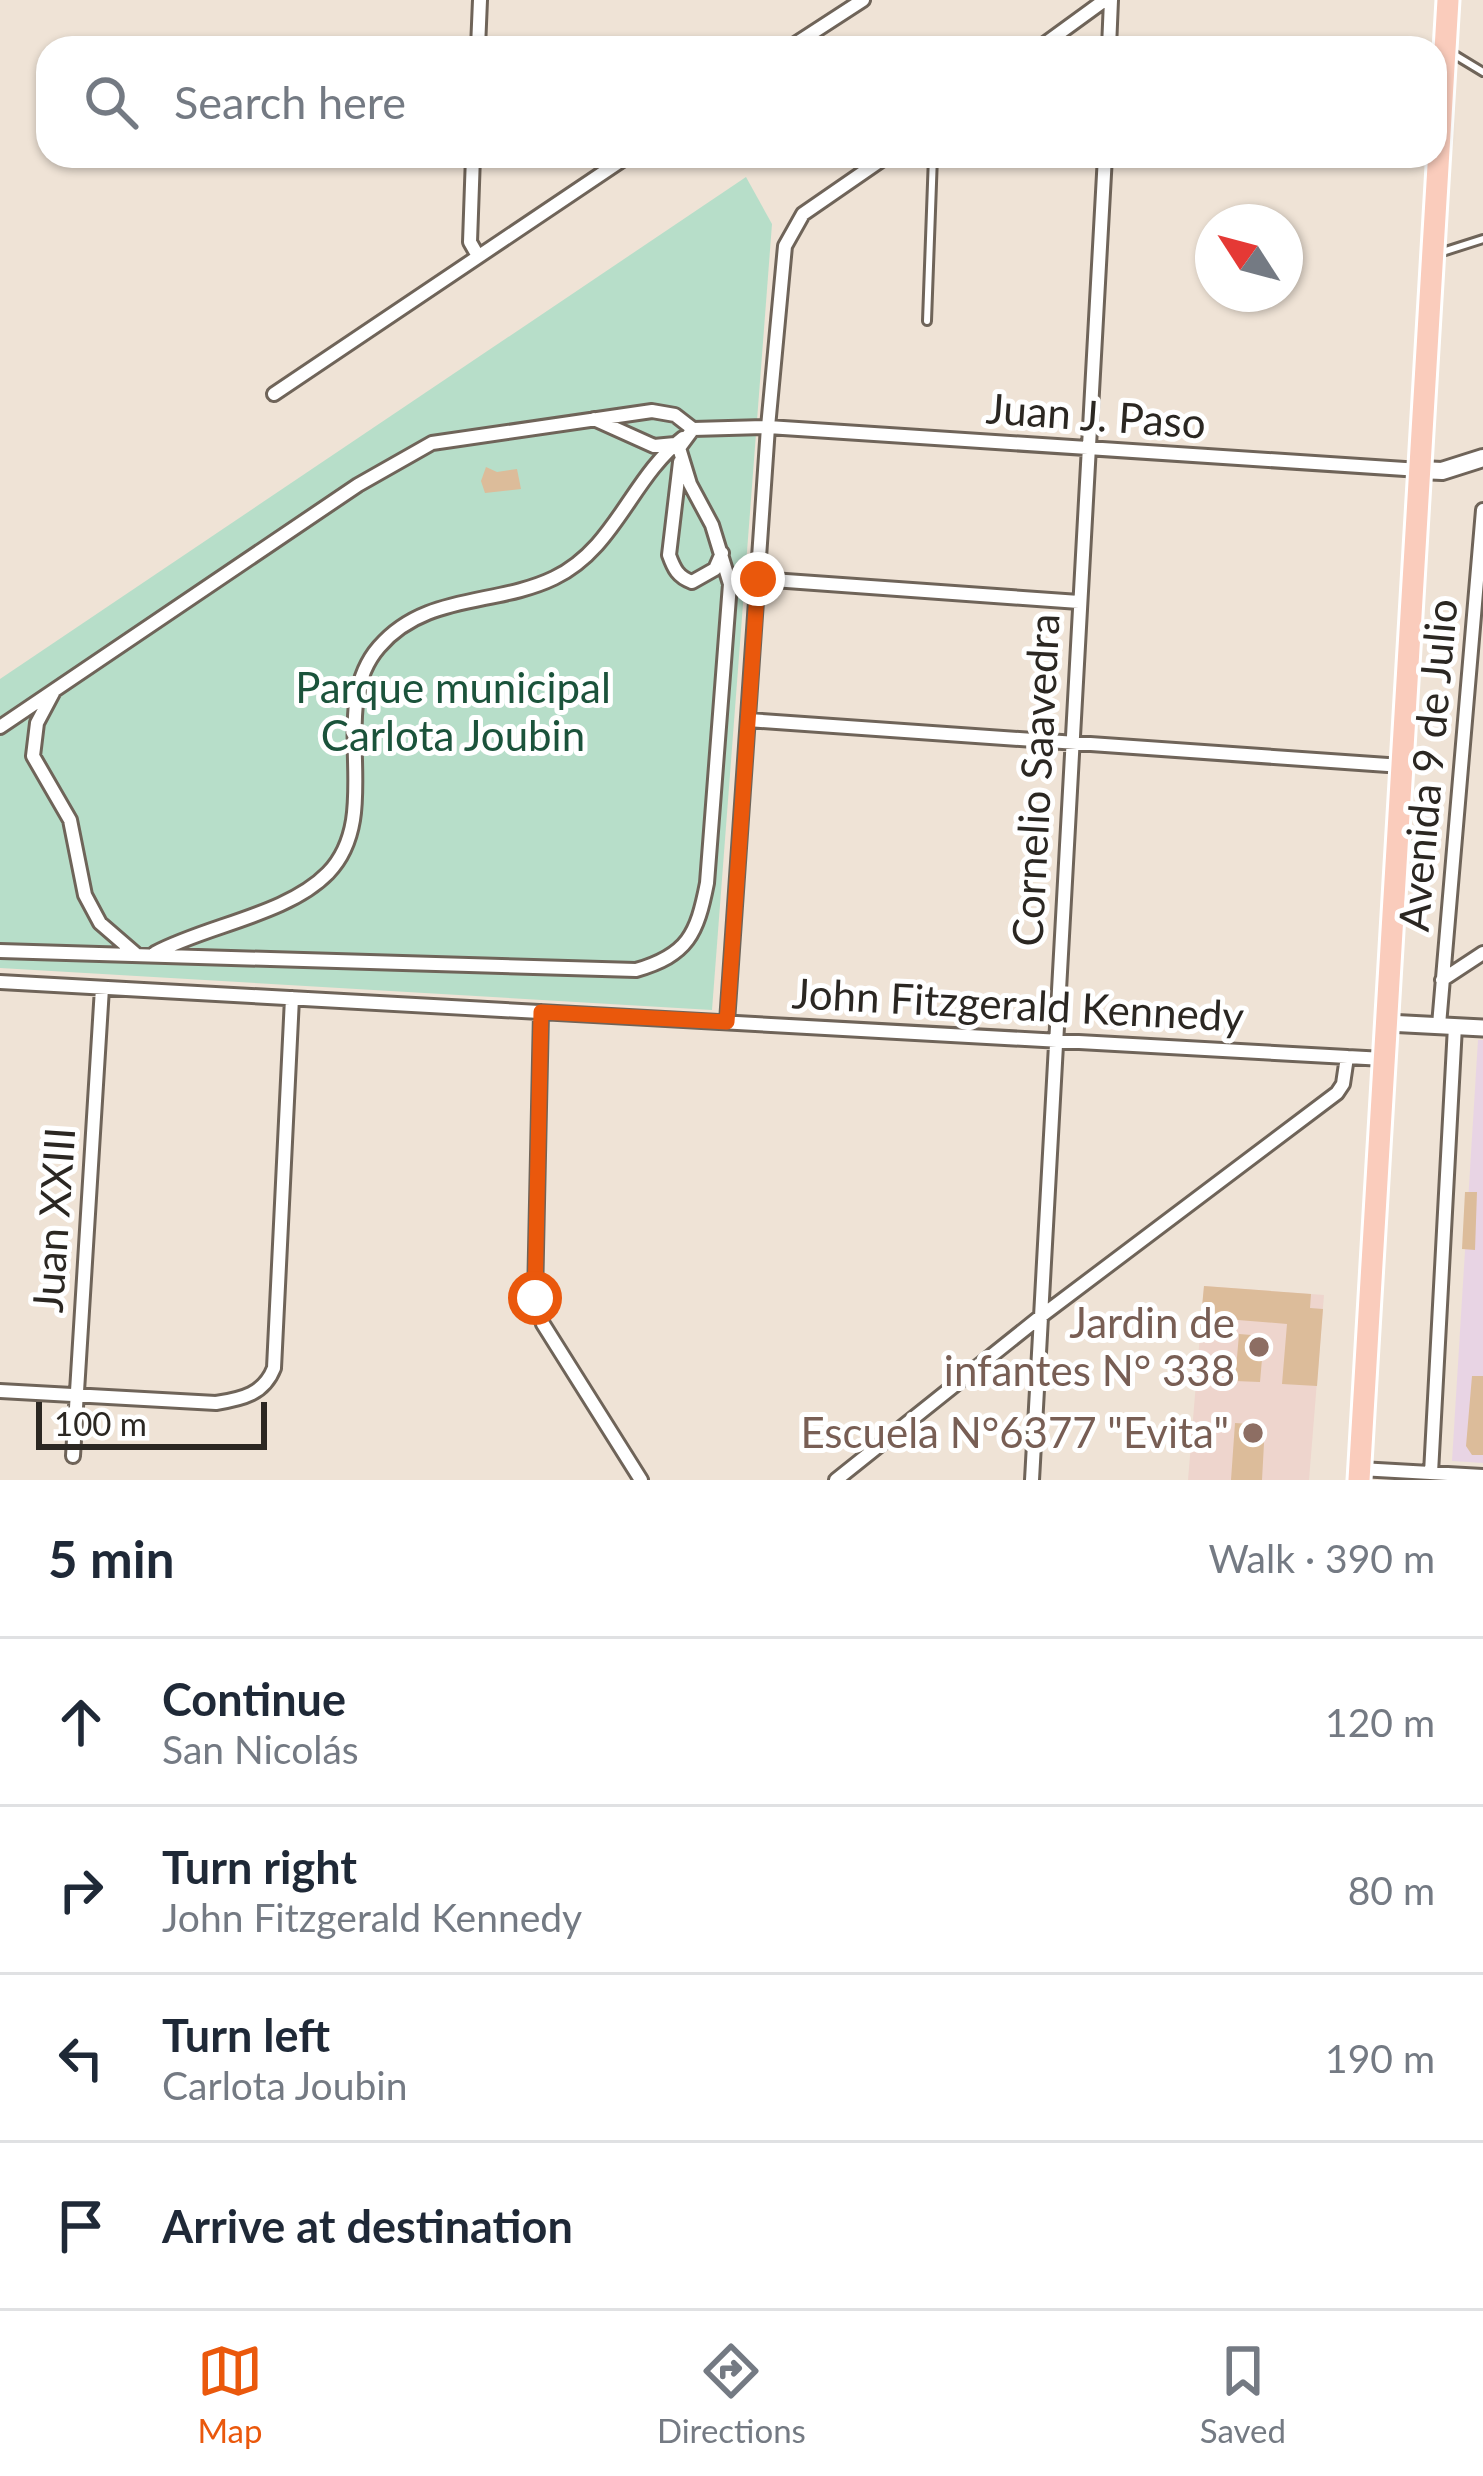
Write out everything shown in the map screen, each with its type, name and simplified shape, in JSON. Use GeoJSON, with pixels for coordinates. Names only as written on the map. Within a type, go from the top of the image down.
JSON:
{"type":"FeatureCollection","features":[{"type":"Feature","properties":{"kind":"highway"},"geometry":{"type":"LineString","coordinates":[[1446,36],[1448,0]]}},
{"type":"Feature","properties":{"kind":"highway"},"geometry":{"type":"LineString","coordinates":[[1360,1475],[1436,168]]}},
{"type":"Feature","properties":{"kind":"main road"},"geometry":{"type":"LineString","coordinates":[[1420,470],[1442,470],[1483,458]]}},
{"type":"Feature","properties":{"kind":"street"},"geometry":{"type":"LineString","coordinates":[[478,36],[480,0]]}},
{"type":"Feature","properties":{"kind":"street"},"geometry":{"type":"LineString","coordinates":[[808,36],[863,0]]}},
{"type":"Feature","properties":{"kind":"street"},"geometry":{"type":"LineString","coordinates":[[1056,36],[1108,0]]}},
{"type":"Feature","properties":{"kind":"street"},"geometry":{"type":"LineString","coordinates":[[1108,0],[1109,36]]}},
{"type":"Feature","properties":{"kind":"street"},"geometry":{"type":"LineString","coordinates":[[473,168],[470,242],[478,256]]}},
{"type":"Feature","properties":{"kind":"street"},"geometry":{"type":"LineString","coordinates":[[274,394],[610,168]]}},
{"type":"Feature","properties":{"kind":"street"},"geometry":{"type":"LineString","coordinates":[[727,1022],[785,246],[803,214],[869,168]]}},
{"type":"Feature","properties":{"kind":"street","name":"Cornelio Saavedra"},"geometry":{"type":"LineString","coordinates":[[1032,1480],[1104,168]]}},
{"type":"Feature","properties":{"kind":"street"},"geometry":{"type":"LineString","coordinates":[[0,727],[358,485],[432,443],[652,411],[675,415],[684,437],[669,555],[682,579],[692,581],[715,569],[722,553]]}},
{"type":"Feature","properties":{"kind":"street"},"geometry":{"type":"LineString","coordinates":[[593,419],[654,446],[684,437]]}},
{"type":"Feature","properties":{"kind":"street","name":"Juan J. Paso"},"geometry":{"type":"LineString","coordinates":[[684,437],[768,427],[1420,470]]}},
{"type":"Feature","properties":{"kind":"street"},"geometry":{"type":"LineString","coordinates":[[144,955],[301,894],[328,872],[342,854],[353,822],[359,694],[375,650],[398,627],[428,610],[551,579],[579,562],[620,520],[651,468],[684,437]]}},
{"type":"Feature","properties":{"kind":"street"},"geometry":{"type":"LineString","coordinates":[[0,951],[636,970],[666,962],[683,946],[700,918],[706,883],[730,584],[722,553],[680,460]]}},
{"type":"Feature","properties":{"kind":"street","name":"Avenida 9 de Julio"},"geometry":{"type":"LineString","coordinates":[[1431,1473],[1447,1026],[1442,980],[1483,510]]}},
{"type":"Feature","properties":{"kind":"street"},"geometry":{"type":"LineString","coordinates":[[758,579],[1079,602]]}},
{"type":"Feature","properties":{"kind":"street"},"geometry":{"type":"LineString","coordinates":[[55,690],[37,723],[33,756],[70,820],[85,895],[100,922],[144,955]]}},
{"type":"Feature","properties":{"kind":"street"},"geometry":{"type":"LineString","coordinates":[[748,720],[1402,766]]}},
{"type":"Feature","properties":{"kind":"street"},"geometry":{"type":"LineString","coordinates":[[1442,980],[1483,953]]}},
{"type":"Feature","properties":{"kind":"street","name":"John Fitzgerald Kennedy"},"geometry":{"type":"LineString","coordinates":[[0,982],[1384,1059]]}},
{"type":"Feature","properties":{"kind":"street","name":"Juan XXIII"},"geometry":{"type":"LineString","coordinates":[[73,1456],[102,988]]}},
{"type":"Feature","properties":{"kind":"street"},"geometry":{"type":"LineString","coordinates":[[0,1390],[216,1403],[261,1389],[274,1368],[292,998]]}},
{"type":"Feature","properties":{"kind":"street"},"geometry":{"type":"LineString","coordinates":[[541,1012],[535,1298],[543,1324],[640,1480]]}},
{"type":"Feature","properties":{"kind":"street"},"geometry":{"type":"LineString","coordinates":[[1387,1023],[1483,1028]]}},
{"type":"Feature","properties":{"kind":"street"},"geometry":{"type":"LineString","coordinates":[[836,1480],[1040,1317],[1336,1093],[1343,1084],[1347,1057]]}},
{"type":"Feature","properties":{"kind":"street"},"geometry":{"type":"LineString","coordinates":[[1360,1475],[1474,1477]]}},
{"type":"Feature","properties":{"kind":"lane"},"geometry":{"type":"LineString","coordinates":[[1447,50],[1483,72]]}},
{"type":"Feature","properties":{"kind":"lane"},"geometry":{"type":"LineString","coordinates":[[927,321],[933,168]]}},
{"type":"Feature","properties":{"kind":"lane"},"geometry":{"type":"LineString","coordinates":[[1433,256],[1483,238]]}},
{"type":"Feature","properties":{"kind":"shaded area"},"geometry":{"type":"Polygon","coordinates":[[[1478,1040],[1483,1040],[1483,1463],[1452,1461],[1478,1040]]]}},
{"type":"Feature","properties":{"kind":"shaded area"},"geometry":{"type":"Polygon","coordinates":[[[1204,1286],[1324,1295],[1309,1480],[1188,1480],[1204,1286]]]}},
{"type":"Feature","properties":{"kind":"green space","name":"Parque municipal Carlota Joubin"},"geometry":{"type":"Polygon","coordinates":[[[746,177],[772,224],[712,1010],[0,968],[0,679],[746,177]]]}},
{"type":"Feature","properties":{"kind":"building"},"geometry":{"type":"Polygon","coordinates":[[[486,467],[497,472],[517,469],[521,489],[485,493],[481,481],[486,467]]]}},
{"type":"Feature","properties":{"kind":"building"},"geometry":{"type":"Polygon","coordinates":[[[1465,1192],[1477,1192],[1475,1250],[1462,1249],[1465,1192]]]}},
{"type":"Feature","properties":{"kind":"building","name":"Jardin de infantes N° 338"},"geometry":{"type":"Polygon","coordinates":[[[1204,1286],[1311,1294],[1310,1308],[1323,1309],[1317,1386],[1282,1384],[1287,1324],[1201,1317],[1204,1286]]]}},
{"type":"Feature","properties":{"kind":"building"},"geometry":{"type":"Polygon","coordinates":[[[1239,1334],[1264,1336],[1260,1382],[1235,1381],[1239,1334]]]}},
{"type":"Feature","properties":{"kind":"building"},"geometry":{"type":"Polygon","coordinates":[[[1472,1376],[1483,1376],[1483,1455],[1472,1455],[1466,1446],[1472,1376]]]}},
{"type":"Feature","properties":{"kind":"building","name":"Escuela N°6377 \"Evita\""},"geometry":{"type":"Polygon","coordinates":[[[1235,1423],[1265,1425],[1262,1480],[1231,1480],[1235,1423]]]}},
{"type":"Feature","properties":{"kind":"place","name":"Jardin de infantes N° 338"},"geometry":{"type":"Point","coordinates":[1259,1347]}},
{"type":"Feature","properties":{"kind":"place","name":"Escuela N°6377 \"Evita\""},"geometry":{"type":"Point","coordinates":[1253,1433]}},
{"type":"Feature","properties":{"kind":"route"},"geometry":{"type":"LineString","coordinates":[[535,1298],[541,1012],[727,1022],[758,579]]}}]}
